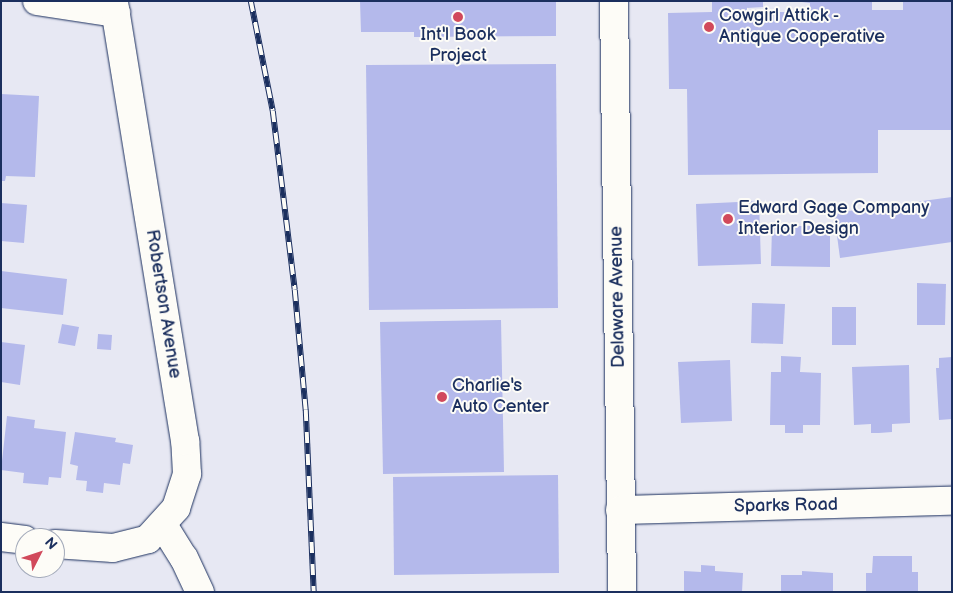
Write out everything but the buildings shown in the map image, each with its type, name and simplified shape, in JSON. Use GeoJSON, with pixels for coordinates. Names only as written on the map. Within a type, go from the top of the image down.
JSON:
{"type":"FeatureCollection","features":[{"type":"Feature","properties":{"kind":"street"},"geometry":{"type":"LineString","coordinates":[[37,1],[115,7]]}},
{"type":"Feature","properties":{"kind":"street","name":"Delaware Avenue"},"geometry":{"type":"LineString","coordinates":[[614,1],[622,592]]}},
{"type":"Feature","properties":{"kind":"street","name":"Robertson Avenue"},"geometry":{"type":"LineString","coordinates":[[115,7],[185,441],[187,474],[184,491],[163,526]]}},
{"type":"Feature","properties":{"kind":"street","name":"Sparks Road"},"geometry":{"type":"LineString","coordinates":[[620,510],[952,501]]}},
{"type":"Feature","properties":{"kind":"street"},"geometry":{"type":"LineString","coordinates":[[65,544],[129,546],[148,539],[163,526],[184,558],[200,592]]}},
{"type":"Feature","properties":{"kind":"street"},"geometry":{"type":"LineString","coordinates":[[1,537],[15,539]]}},
{"type":"Feature","properties":{"kind":"railway"},"geometry":{"type":"LineString","coordinates":[[251,1],[273,111],[295,290],[306,410],[314,592]]}},
{"type":"Feature","properties":{"kind":"place","name":"Int'l Book Project"},"geometry":{"type":"Point","coordinates":[458,17]}},
{"type":"Feature","properties":{"kind":"place","name":"Cowgirl Attick - Antique Cooperative"},"geometry":{"type":"Point","coordinates":[709,27]}},
{"type":"Feature","properties":{"kind":"place","name":"Edward Gage Company Interior Design"},"geometry":{"type":"Point","coordinates":[728,219]}},
{"type":"Feature","properties":{"kind":"place","name":"Charlie's Auto Center"},"geometry":{"type":"Point","coordinates":[442,397]}}]}
